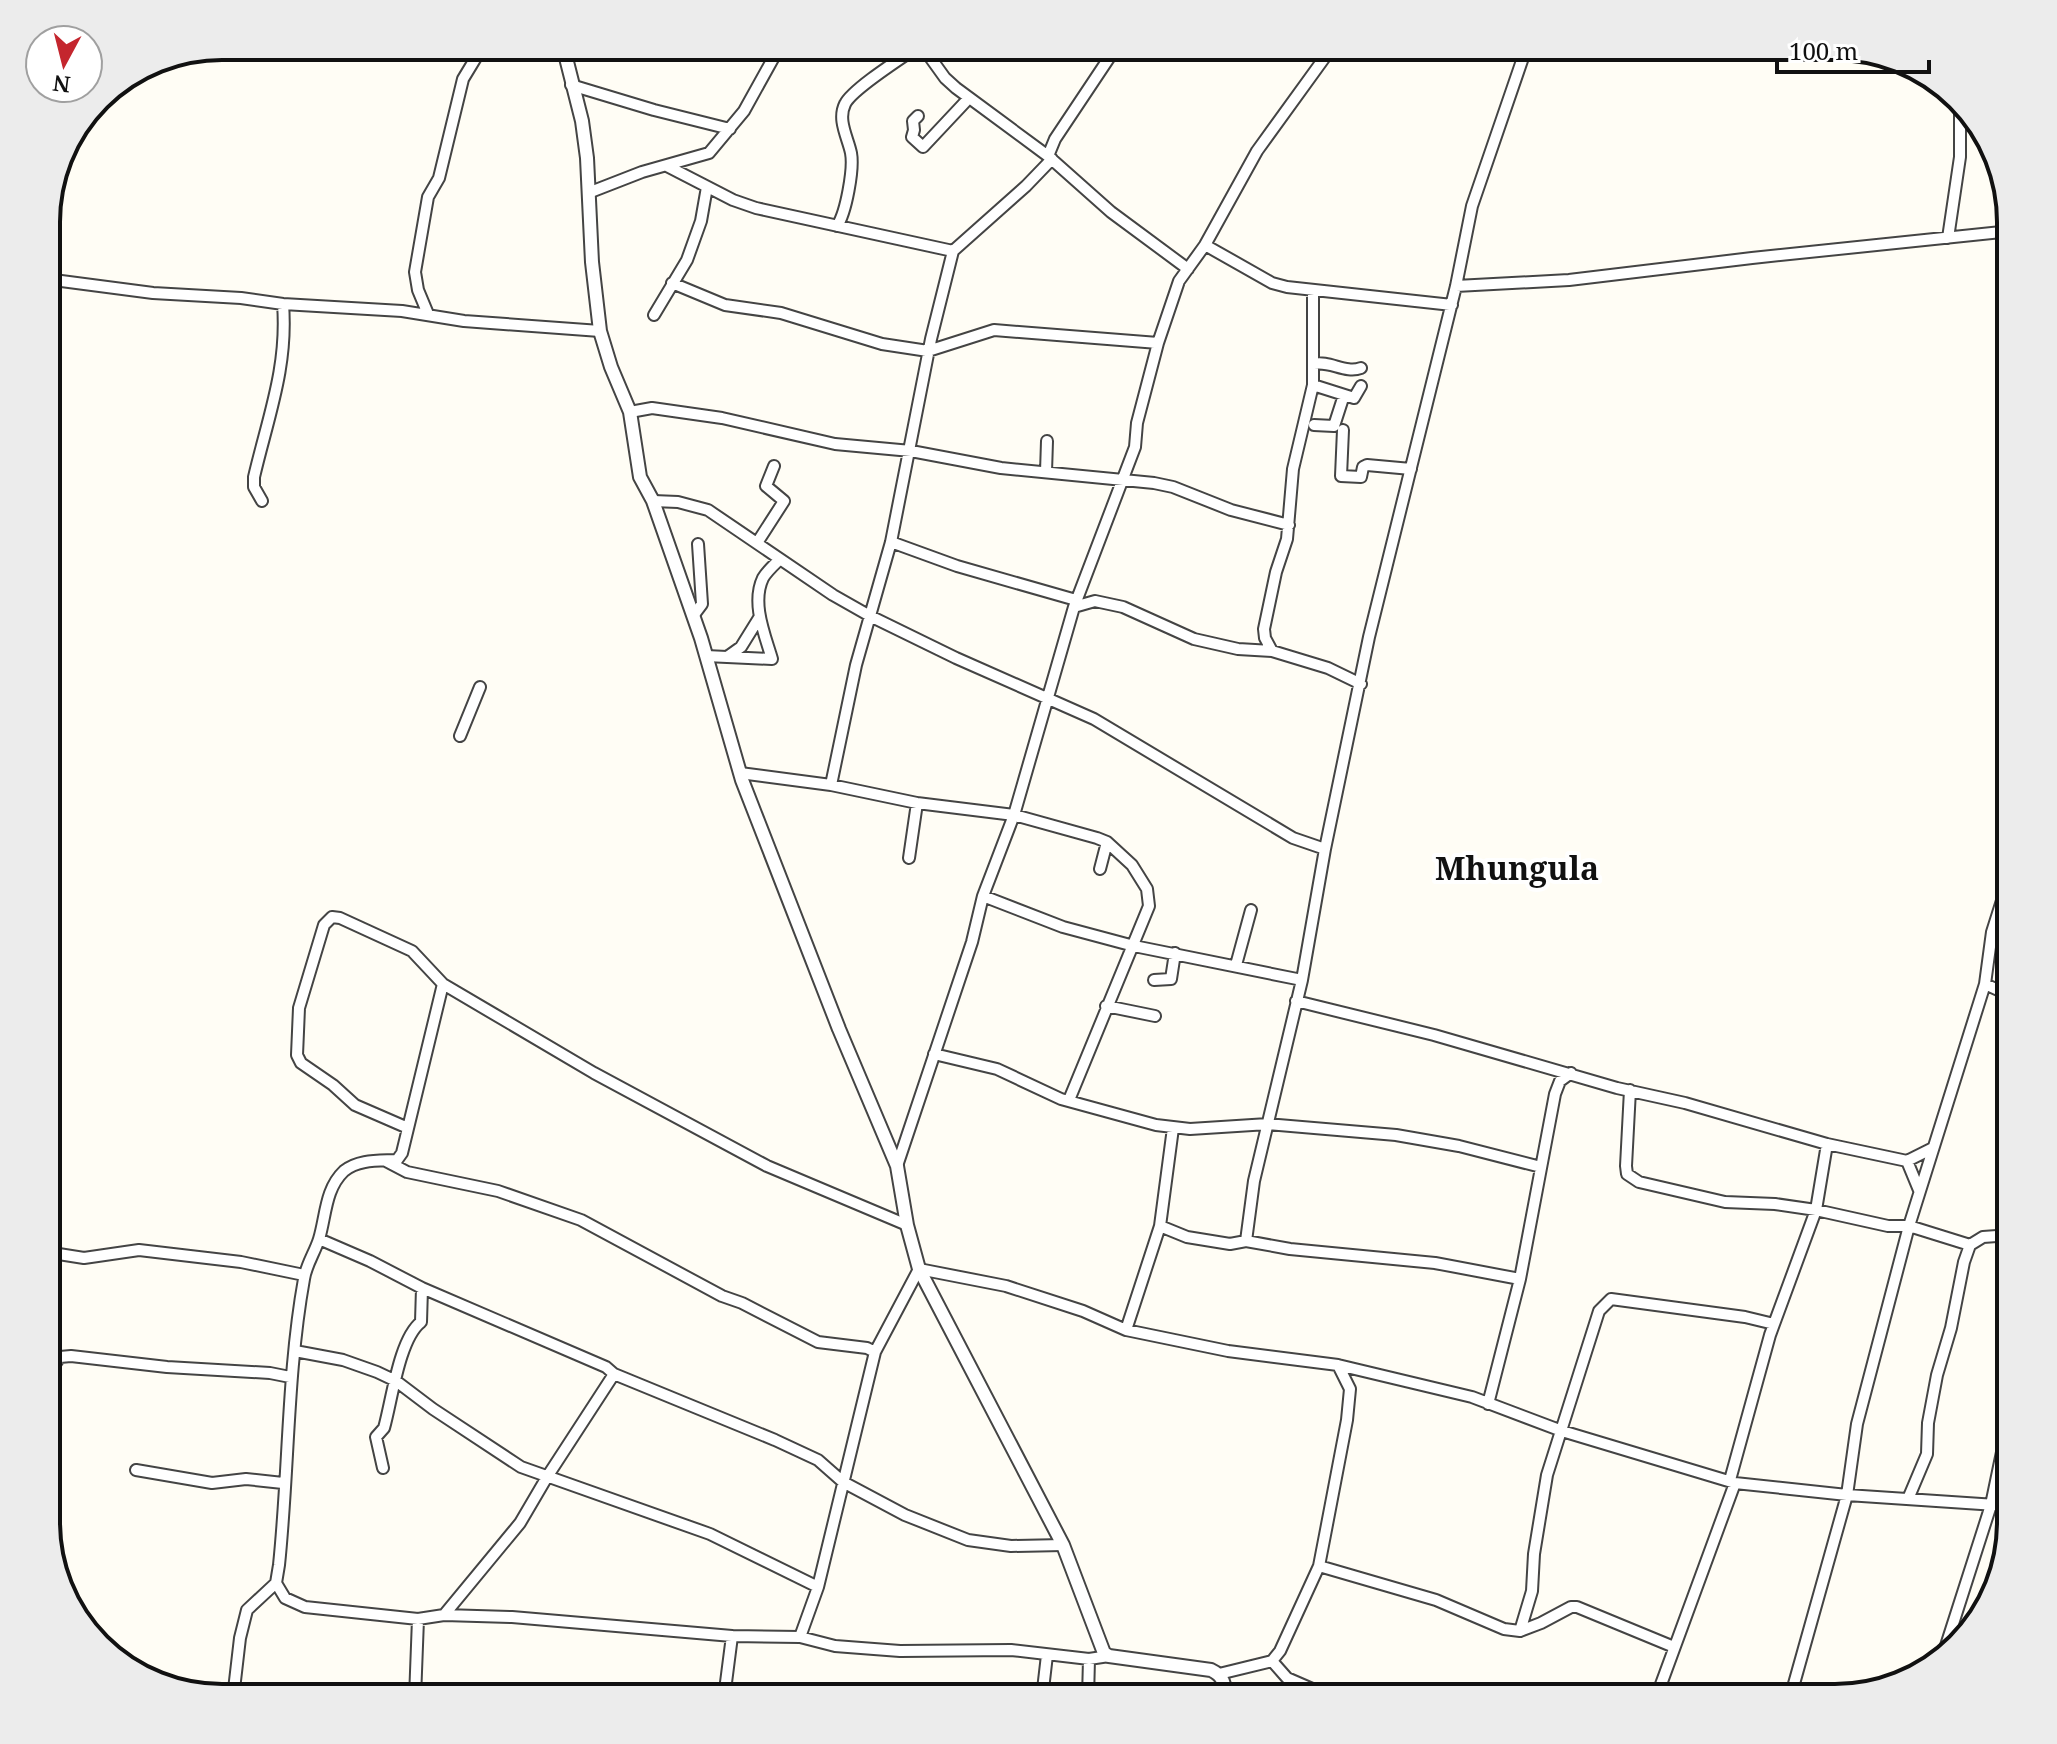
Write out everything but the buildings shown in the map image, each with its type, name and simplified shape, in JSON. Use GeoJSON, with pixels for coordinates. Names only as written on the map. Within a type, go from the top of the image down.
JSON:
{"type":"FeatureCollection","features":[{"type":"Feature","properties":{"kind":"street"},"geometry":{"type":"LineString","coordinates":[[428,314],[418,290],[415,272],[428,197],[439,178],[463,79],[475,60]]}},
{"type":"Feature","properties":{"kind":"street"},"geometry":{"type":"LineString","coordinates":[[566,60],[582,121],[600,331],[630,412],[637,465],[653,501],[693,616],[740,773],[839,1029],[897,1166],[907,1225],[919,1269],[1063,1545],[1102,1650],[1109,1656]]}},
{"type":"Feature","properties":{"kind":"street"},"geometry":{"type":"LineString","coordinates":[[588,193],[709,153],[744,111],[772,60]]}},
{"type":"Feature","properties":{"kind":"street"},"geometry":{"type":"LineString","coordinates":[[837,226],[844,215],[851,157],[843,120],[845,104],[856,92],[901,60]]}},
{"type":"Feature","properties":{"kind":"street"},"geometry":{"type":"LineString","coordinates":[[931,60],[945,78],[969,98],[1050,157],[1111,212],[1188,269]]}},
{"type":"Feature","properties":{"kind":"street"},"geometry":{"type":"LineString","coordinates":[[831,785],[856,665],[891,542],[928,351],[953,251],[1026,186],[1050,157],[1055,139],[1108,60]]}},
{"type":"Feature","properties":{"kind":"street"},"geometry":{"type":"LineString","coordinates":[[897,1166],[972,942],[983,896],[1014,815],[1075,604],[1135,447],[1137,423],[1158,343],[1179,281],[1205,245],[1257,151],[1323,60]]}},
{"type":"Feature","properties":{"kind":"street"},"geometry":{"type":"LineString","coordinates":[[1246,1241],[1254,1181],[1302,980],[1325,849],[1369,637],[1452,305],[1472,206],[1522,60]]}},
{"type":"Feature","properties":{"kind":"street"},"geometry":{"type":"LineString","coordinates":[[571,85],[730,129]]}},
{"type":"Feature","properties":{"kind":"street"},"geometry":{"type":"LineString","coordinates":[[918,116],[913,121],[912,137],[923,147],[969,98]]}},
{"type":"Feature","properties":{"kind":"street"},"geometry":{"type":"LineString","coordinates":[[1948,238],[1960,157],[1960,119]]}},
{"type":"Feature","properties":{"kind":"street"},"geometry":{"type":"LineString","coordinates":[[667,166],[733,200],[756,208],[953,251]]}},
{"type":"Feature","properties":{"kind":"street"},"geometry":{"type":"LineString","coordinates":[[654,315],[687,260],[696,238],[707,187]]}},
{"type":"Feature","properties":{"kind":"street"},"geometry":{"type":"LineString","coordinates":[[1456,286],[1569,280],[1997,233]]}},
{"type":"Feature","properties":{"kind":"street"},"geometry":{"type":"LineString","coordinates":[[1205,245],[1272,283],[1313,291],[1452,305]]}},
{"type":"Feature","properties":{"kind":"street"},"geometry":{"type":"LineString","coordinates":[[60,281],[153,293],[241,298],[428,314],[495,324],[600,331]]}},
{"type":"Feature","properties":{"kind":"street"},"geometry":{"type":"LineString","coordinates":[[672,283],[725,305],[781,313],[882,344],[928,351],[994,330],[1158,343]]}},
{"type":"Feature","properties":{"kind":"street"},"geometry":{"type":"LineString","coordinates":[[1272,651],[1264,629],[1276,572],[1285,548],[1293,469],[1313,385],[1313,291]]}},
{"type":"Feature","properties":{"kind":"street"},"geometry":{"type":"LineString","coordinates":[[262,501],[254,487],[254,477],[281,373],[285,324],[283,304]]}},
{"type":"Feature","properties":{"kind":"street"},"geometry":{"type":"LineString","coordinates":[[1313,364],[1333,364],[1352,371],[1361,368]]}},
{"type":"Feature","properties":{"kind":"street"},"geometry":{"type":"LineString","coordinates":[[1313,385],[1354,398],[1361,386]]}},
{"type":"Feature","properties":{"kind":"street"},"geometry":{"type":"LineString","coordinates":[[1314,425],[1334,426],[1344,395]]}},
{"type":"Feature","properties":{"kind":"street"},"geometry":{"type":"LineString","coordinates":[[630,412],[652,408],[722,418],[835,444],[911,451],[1001,468],[1173,487],[1231,510],[1289,525]]}},
{"type":"Feature","properties":{"kind":"street"},"geometry":{"type":"LineString","coordinates":[[1343,430],[1341,476],[1361,477],[1363,467],[1367,465],[1411,469]]}},
{"type":"Feature","properties":{"kind":"street"},"geometry":{"type":"LineString","coordinates":[[1046,472],[1047,441]]}},
{"type":"Feature","properties":{"kind":"street"},"geometry":{"type":"LineString","coordinates":[[757,543],[784,501],[766,486],[774,466]]}},
{"type":"Feature","properties":{"kind":"street"},"geometry":{"type":"LineString","coordinates":[[653,501],[678,502],[708,510],[870,616],[1094,719],[1293,838],[1325,849]]}},
{"type":"Feature","properties":{"kind":"street"},"geometry":{"type":"LineString","coordinates":[[891,542],[1075,604],[1104,602],[1143,615],[1194,639],[1238,649],[1272,651],[1328,668],[1361,684]]}},
{"type":"Feature","properties":{"kind":"street"},"geometry":{"type":"LineString","coordinates":[[693,616],[702,604],[698,544]]}},
{"type":"Feature","properties":{"kind":"street"},"geometry":{"type":"LineString","coordinates":[[706,656],[772,659],[759,618],[763,578],[780,559]]}},
{"type":"Feature","properties":{"kind":"street"},"geometry":{"type":"LineString","coordinates":[[727,657],[741,647],[759,618]]}},
{"type":"Feature","properties":{"kind":"street"},"geometry":{"type":"LineString","coordinates":[[460,736],[480,687]]}},
{"type":"Feature","properties":{"kind":"street"},"geometry":{"type":"LineString","coordinates":[[740,773],[831,785],[917,803],[1014,815],[1107,842],[1132,865],[1149,898],[1134,946],[1106,1006],[1069,1100]]}},
{"type":"Feature","properties":{"kind":"street"},"geometry":{"type":"LineString","coordinates":[[909,858],[917,803]]}},
{"type":"Feature","properties":{"kind":"street"},"geometry":{"type":"LineString","coordinates":[[1100,869],[1107,842]]}},
{"type":"Feature","properties":{"kind":"street"},"geometry":{"type":"LineString","coordinates":[[983,896],[1063,927],[1134,946],[1302,980]]}},
{"type":"Feature","properties":{"kind":"street"},"geometry":{"type":"LineString","coordinates":[[1236,965],[1251,910]]}},
{"type":"Feature","properties":{"kind":"street"},"geometry":{"type":"LineString","coordinates":[[408,1128],[380,1113],[355,1105],[301,1063],[296,1050],[302,994],[324,925],[336,916],[412,951],[443,984],[594,1073],[767,1166],[907,1225]]}},
{"type":"Feature","properties":{"kind":"street"},"geometry":{"type":"LineString","coordinates":[[1794,1684],[1847,1495],[1857,1424],[1909,1226],[1985,984],[1997,916]]}},
{"type":"Feature","properties":{"kind":"street"},"geometry":{"type":"LineString","coordinates":[[1154,980],[1171,979],[1175,953]]}},
{"type":"Feature","properties":{"kind":"street"},"geometry":{"type":"LineString","coordinates":[[443,984],[400,1156],[397,1160],[357,1163],[343,1172],[325,1206],[319,1239],[304,1275],[290,1377],[282,1538],[276,1583],[285,1598],[305,1607],[418,1619],[444,1615],[596,1622],[732,1636],[800,1637],[835,1646],[900,1651],[1011,1650],[1089,1659],[1109,1656],[1201,1668],[1219,1674],[1224,1684]]}},
{"type":"Feature","properties":{"kind":"street"},"geometry":{"type":"LineString","coordinates":[[1985,984],[1997,990]]}},
{"type":"Feature","properties":{"kind":"street"},"geometry":{"type":"LineString","coordinates":[[1296,1001],[1434,1035],[1827,1144],[1907,1161],[1933,1148]]}},
{"type":"Feature","properties":{"kind":"street"},"geometry":{"type":"LineString","coordinates":[[1106,1006],[1155,1016]]}},
{"type":"Feature","properties":{"kind":"street"},"geometry":{"type":"LineString","coordinates":[[934,1054],[997,1069],[1069,1100],[1173,1128],[1268,1124],[1396,1135],[1459,1146],[1541,1167]]}},
{"type":"Feature","properties":{"kind":"street"},"geometry":{"type":"LineString","coordinates":[[1488,1404],[1520,1279],[1555,1094],[1560,1081],[1571,1073]]}},
{"type":"Feature","properties":{"kind":"street"},"geometry":{"type":"LineString","coordinates":[[1630,1090],[1626,1166],[1631,1178],[1725,1202],[1775,1204],[1888,1226],[1909,1226],[1970,1245]]}},
{"type":"Feature","properties":{"kind":"street"},"geometry":{"type":"LineString","coordinates":[[1126,1330],[1160,1226],[1173,1128]]}},
{"type":"Feature","properties":{"kind":"street"},"geometry":{"type":"LineString","coordinates":[[1661,1684],[1732,1481],[1774,1324],[1816,1210],[1827,1144]]}},
{"type":"Feature","properties":{"kind":"street"},"geometry":{"type":"LineString","coordinates":[[386,1161],[407,1172],[498,1191],[581,1220],[722,1296],[818,1342],[867,1348],[875,1352]]}},
{"type":"Feature","properties":{"kind":"street"},"geometry":{"type":"LineString","coordinates":[[1907,1161],[1919,1190]]}},
{"type":"Feature","properties":{"kind":"street"},"geometry":{"type":"LineString","coordinates":[[1160,1226],[1197,1239],[1230,1244],[1246,1241],[1290,1249],[1435,1263],[1520,1279]]}},
{"type":"Feature","properties":{"kind":"street"},"geometry":{"type":"LineString","coordinates":[[1908,1499],[1927,1454],[1928,1423],[1937,1375],[1951,1328],[1964,1262],[1970,1245],[1983,1237],[1997,1236]]}},
{"type":"Feature","properties":{"kind":"street"},"geometry":{"type":"LineString","coordinates":[[319,1239],[422,1288],[606,1367],[614,1374],[818,1460],[843,1482],[905,1515],[968,1540],[1011,1546],[1063,1545]]}},
{"type":"Feature","properties":{"kind":"street"},"geometry":{"type":"LineString","coordinates":[[60,1254],[84,1258],[139,1250],[241,1262],[304,1275]]}},
{"type":"Feature","properties":{"kind":"street"},"geometry":{"type":"LineString","coordinates":[[800,1637],[818,1587],[875,1352],[919,1269]]}},
{"type":"Feature","properties":{"kind":"street"},"geometry":{"type":"LineString","coordinates":[[919,1269],[1006,1286],[1083,1311],[1126,1330],[1228,1351],[1366,1370],[1472,1397],[1562,1431],[1732,1481],[1847,1495],[1997,1505]]}},
{"type":"Feature","properties":{"kind":"street"},"geometry":{"type":"LineString","coordinates":[[383,1468],[376,1437],[384,1428],[406,1346],[414,1327],[421,1322],[422,1288]]}},
{"type":"Feature","properties":{"kind":"street"},"geometry":{"type":"LineString","coordinates":[[1520,1631],[1532,1591],[1534,1554],[1547,1475],[1599,1311],[1611,1299],[1745,1317],[1774,1324]]}},
{"type":"Feature","properties":{"kind":"street"},"geometry":{"type":"LineString","coordinates":[[295,1351],[343,1360],[396,1381],[521,1467],[710,1534],[818,1587]]}},
{"type":"Feature","properties":{"kind":"street"},"geometry":{"type":"LineString","coordinates":[[60,1357],[290,1377]]}},
{"type":"Feature","properties":{"kind":"street"},"geometry":{"type":"LineString","coordinates":[[1219,1674],[1272,1661],[1280,1651],[1319,1566],[1350,1389],[1338,1365]]}},
{"type":"Feature","properties":{"kind":"street"},"geometry":{"type":"LineString","coordinates":[[1350,1389],[1366,1370]]}},
{"type":"Feature","properties":{"kind":"street"},"geometry":{"type":"LineString","coordinates":[[444,1615],[520,1523],[614,1374]]}},
{"type":"Feature","properties":{"kind":"street"},"geometry":{"type":"LineString","coordinates":[[136,1470],[212,1483],[246,1479],[283,1483]]}},
{"type":"Feature","properties":{"kind":"street"},"geometry":{"type":"LineString","coordinates":[[1949,1637],[1991,1505],[1997,1476]]}},
{"type":"Feature","properties":{"kind":"street"},"geometry":{"type":"LineString","coordinates":[[1319,1566],[1436,1600],[1504,1629],[1520,1631],[1577,1607],[1674,1647]]}},
{"type":"Feature","properties":{"kind":"street"},"geometry":{"type":"LineString","coordinates":[[235,1684],[247,1610],[276,1583]]}},
{"type":"Feature","properties":{"kind":"street"},"geometry":{"type":"LineString","coordinates":[[416,1684],[418,1619]]}},
{"type":"Feature","properties":{"kind":"street"},"geometry":{"type":"LineString","coordinates":[[726,1684],[732,1636]]}},
{"type":"Feature","properties":{"kind":"street"},"geometry":{"type":"LineString","coordinates":[[1044,1684],[1047,1655]]}},
{"type":"Feature","properties":{"kind":"street"},"geometry":{"type":"LineString","coordinates":[[1088,1684],[1089,1659]]}},
{"type":"Feature","properties":{"kind":"street"},"geometry":{"type":"LineString","coordinates":[[1272,1661],[1287,1678],[1301,1684]]}},
{"type":"Feature","properties":{"kind":"district","name":"Mhungula"},"geometry":{"type":"Point","coordinates":[1517,867]}}]}
